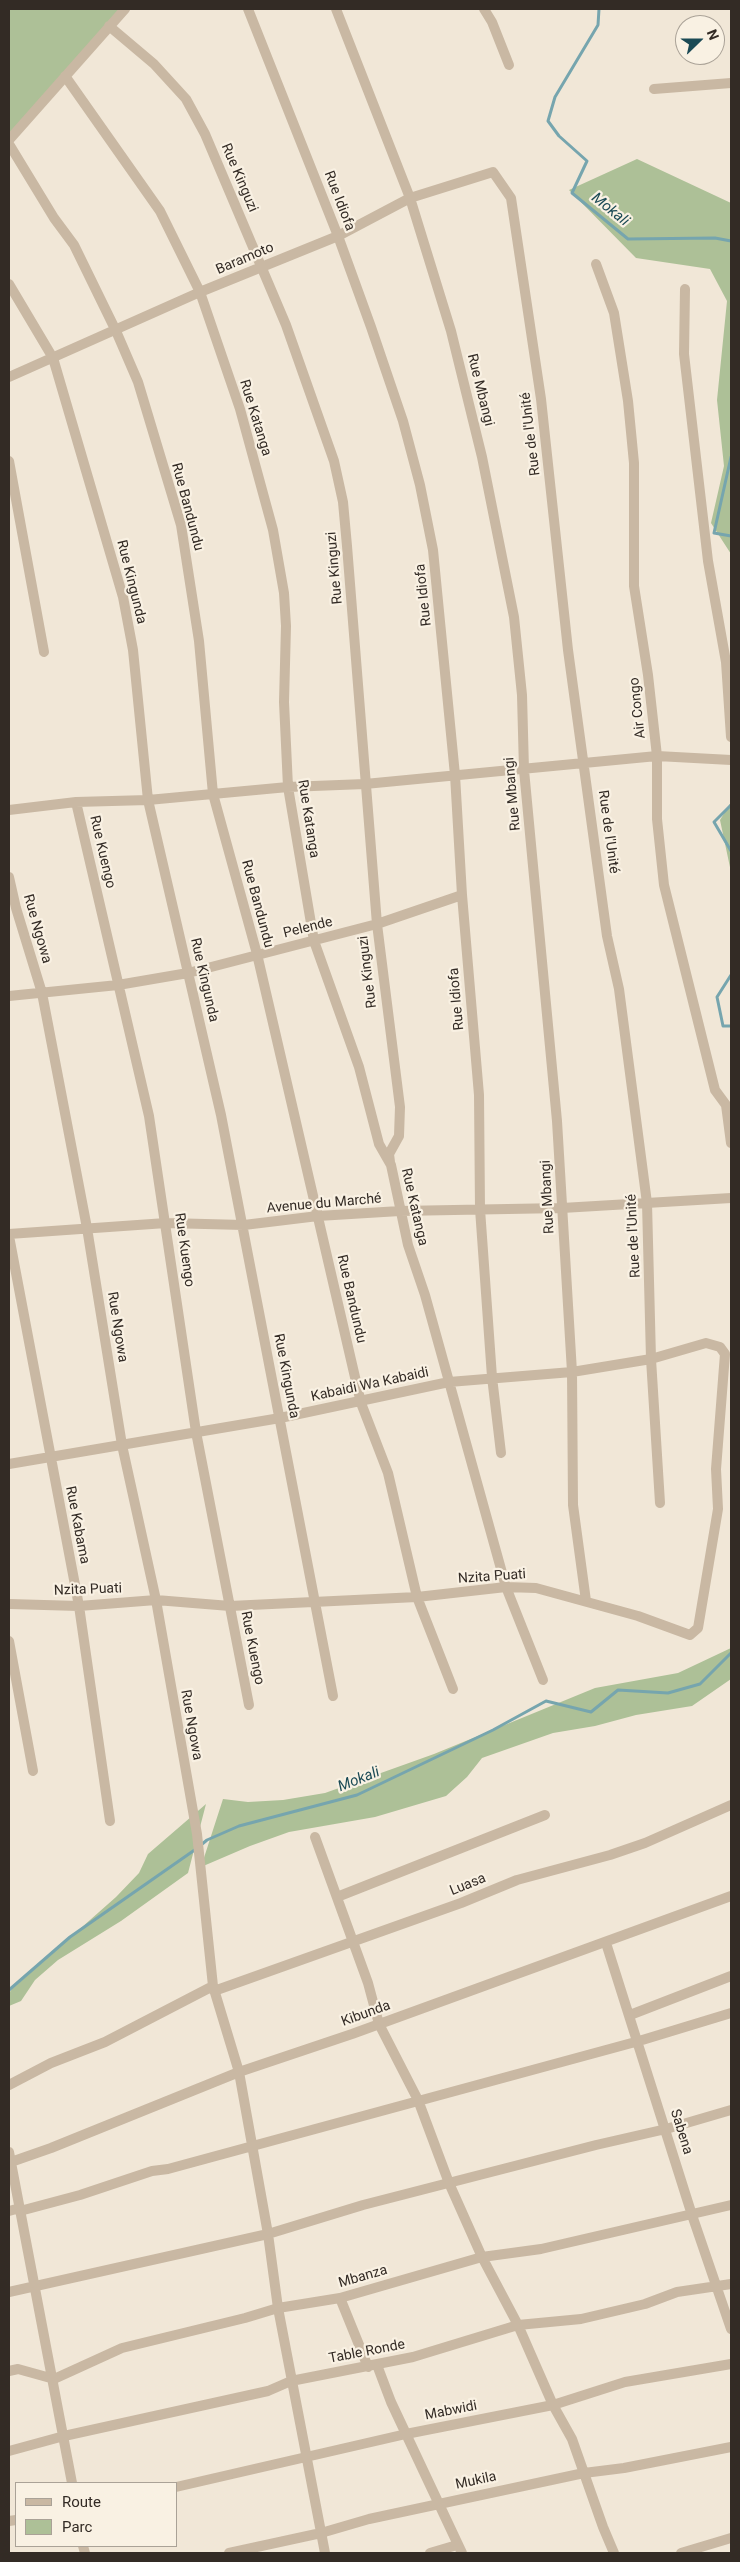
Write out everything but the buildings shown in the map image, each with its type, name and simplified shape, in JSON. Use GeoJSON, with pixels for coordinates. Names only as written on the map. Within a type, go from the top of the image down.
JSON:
{"type":"FeatureCollection","features":[{"type":"Feature","properties":{"kind":"street"},"geometry":{"type":"LineString","coordinates":[[9,142],[125,9]]}},
{"type":"Feature","properties":{"kind":"street","name":"Rue Idiofa"},"geometry":{"type":"LineString","coordinates":[[248,9],[338,236],[403,421],[420,485],[433,550],[455,775],[462,895],[479,1095],[480,1209],[492,1378],[501,1453]]}},
{"type":"Feature","properties":{"kind":"street","name":"Rue Mbangi"},"geometry":{"type":"LineString","coordinates":[[336,9],[410,198],[451,331],[482,457],[514,617],[522,695],[524,770],[557,1121],[572,1372],[573,1505],[586,1601]]}},
{"type":"Feature","properties":{"kind":"street"},"geometry":{"type":"LineString","coordinates":[[484,9],[492,22],[509,65]]}},
{"type":"Feature","properties":{"kind":"street","name":"Rue Kinguzi"},"geometry":{"type":"LineString","coordinates":[[109,26],[154,64],[186,99],[205,134],[286,325],[334,461],[342,502],[376,924],[400,1107],[399,1136],[389,1154],[391,1165]]}},
{"type":"Feature","properties":{"kind":"street","name":"Rue Katanga"},"geometry":{"type":"LineString","coordinates":[[65,76],[160,211],[200,292],[240,408],[273,530],[284,593],[286,626],[284,702],[288,787],[314,941],[359,1067],[379,1144],[391,1165],[400,1211],[506,1587],[543,1680]]}},
{"type":"Feature","properties":{"kind":"street"},"geometry":{"type":"LineString","coordinates":[[654,89],[731,83]]}},
{"type":"Feature","properties":{"kind":"street","name":"Rue Bandundu"},"geometry":{"type":"LineString","coordinates":[[9,142],[54,218],[74,245],[116,331],[138,382],[180,525],[199,640],[213,794],[257,954],[361,1403],[388,1473],[417,1597],[453,1689]]}},
{"type":"Feature","properties":{"kind":"street","name":"Baramoto"},"geometry":{"type":"LineString","coordinates":[[9,377],[200,292],[338,236],[410,198],[493,172]]}},
{"type":"Feature","properties":{"kind":"street","name":"Rue de l'Unité"},"geometry":{"type":"LineString","coordinates":[[493,172],[510,198],[514,217],[541,399],[568,650],[608,936],[619,990],[648,1203],[651,1359],[660,1503]]}},
{"type":"Feature","properties":{"kind":"street","name":"Air Congo"},"geometry":{"type":"LineString","coordinates":[[596,264],[614,313],[628,401],[634,463],[634,586],[648,675],[657,756],[657,819],[664,885],[715,1090],[726,1105],[731,1143]]}},
{"type":"Feature","properties":{"kind":"street","name":"Rue Kingunda"},"geometry":{"type":"LineString","coordinates":[[9,284],[53,358],[123,598],[133,650],[148,800],[244,1225],[333,1696]]}},
{"type":"Feature","properties":{"kind":"street"},"geometry":{"type":"LineString","coordinates":[[684,289],[684,354],[708,561],[726,662],[731,737]]}},
{"type":"Feature","properties":{"kind":"street"},"geometry":{"type":"LineString","coordinates":[[9,462],[44,652]]}},
{"type":"Feature","properties":{"kind":"street"},"geometry":{"type":"LineString","coordinates":[[9,810],[76,802],[148,800],[288,787],[365,784],[657,756],[731,760]]}},
{"type":"Feature","properties":{"kind":"street","name":"Rue Kuengo"},"geometry":{"type":"LineString","coordinates":[[76,802],[149,1116],[196,1432],[249,1705]]}},
{"type":"Feature","properties":{"kind":"street","name":"Rue Ngowa"},"geometry":{"type":"LineString","coordinates":[[9,877],[42,993],[87,1228],[122,1444],[156,1600],[197,1834],[214,1989],[239,2072],[268,2234],[278,2308],[291,2381],[325,2553]]}},
{"type":"Feature","properties":{"kind":"street","name":"Pelende"},"geometry":{"type":"LineString","coordinates":[[9,996],[118,985],[188,973],[376,924],[462,895]]}},
{"type":"Feature","properties":{"kind":"street","name":"Avenue du Marché"},"geometry":{"type":"LineString","coordinates":[[9,1235],[166,1223],[244,1225],[318,1216],[400,1211],[562,1208],[731,1198]]}},
{"type":"Feature","properties":{"kind":"street","name":"Rue Kabama"},"geometry":{"type":"LineString","coordinates":[[9,1235],[30,1338],[49,1457],[80,1606],[110,1821]]}},
{"type":"Feature","properties":{"kind":"street","name":"Kabaidi Wa Kabaidi"},"geometry":{"type":"LineString","coordinates":[[9,1464],[361,1403],[449,1382],[572,1372],[651,1359],[706,1343],[714,1343],[720,1347],[726,1361]]}},
{"type":"Feature","properties":{"kind":"street","name":"Nzita Puati"},"geometry":{"type":"LineString","coordinates":[[9,1604],[80,1606],[156,1600],[230,1606],[417,1597],[506,1587],[536,1588],[638,1616],[690,1635],[698,1628],[718,1509],[716,1469],[726,1361]]}},
{"type":"Feature","properties":{"kind":"street"},"geometry":{"type":"LineString","coordinates":[[9,1641],[33,1771]]}},
{"type":"Feature","properties":{"kind":"street","name":"Luasa"},"geometry":{"type":"LineString","coordinates":[[9,2085],[51,2064],[105,2042],[214,1989],[461,1903],[517,1880],[610,1855],[646,1843],[731,1805]]}},
{"type":"Feature","properties":{"kind":"street"},"geometry":{"type":"LineString","coordinates":[[337,1897],[545,1815]]}},
{"type":"Feature","properties":{"kind":"street"},"geometry":{"type":"LineString","coordinates":[[315,1837],[368,1982],[380,2024],[418,2100],[449,2183],[482,2257],[518,2325],[553,2405],[572,2439],[614,2553]]}},
{"type":"Feature","properties":{"kind":"street","name":"Kibunda"},"geometry":{"type":"LineString","coordinates":[[10,2163],[239,2072],[380,2024],[731,1896]]}},
{"type":"Feature","properties":{"kind":"street","name":"Sabena"},"geometry":{"type":"LineString","coordinates":[[606,1943],[692,2215],[731,2329]]}},
{"type":"Feature","properties":{"kind":"street"},"geometry":{"type":"LineString","coordinates":[[630,2015],[731,1976]]}},
{"type":"Feature","properties":{"kind":"street"},"geometry":{"type":"LineString","coordinates":[[9,2211],[80,2195],[152,2171],[252,2146],[638,2041],[731,2013]]}},
{"type":"Feature","properties":{"kind":"street"},"geometry":{"type":"LineString","coordinates":[[9,2292],[268,2234],[363,2205],[596,2145],[666,2130],[731,2110]]}},
{"type":"Feature","properties":{"kind":"street"},"geometry":{"type":"LineString","coordinates":[[10,2163],[36,2285],[72,2482]]}},
{"type":"Feature","properties":{"kind":"street","name":"Mbanza"},"geometry":{"type":"LineString","coordinates":[[54,2379],[122,2348],[278,2308],[340,2298],[482,2257],[541,2249],[731,2205]]}},
{"type":"Feature","properties":{"kind":"street","name":"Table Ronde"},"geometry":{"type":"LineString","coordinates":[[9,2451],[64,2436],[268,2391],[291,2381],[413,2358],[518,2325],[580,2318],[645,2304],[677,2292],[731,2284]]}},
{"type":"Feature","properties":{"kind":"street"},"geometry":{"type":"LineString","coordinates":[[340,2298],[460,2549],[430,2553]]}},
{"type":"Feature","properties":{"kind":"street","name":"Mabwidi"},"geometry":{"type":"LineString","coordinates":[[178,2487],[406,2434],[553,2405],[625,2382],[731,2364]]}},
{"type":"Feature","properties":{"kind":"street"},"geometry":{"type":"LineString","coordinates":[[9,2370],[18,2369],[54,2379]]}},
{"type":"Feature","properties":{"kind":"street","name":"Mukila"},"geometry":{"type":"LineString","coordinates":[[229,2553],[321,2533],[369,2518],[439,2503],[584,2473],[624,2468],[731,2447]]}},
{"type":"Feature","properties":{"kind":"street"},"geometry":{"type":"LineString","coordinates":[[681,2553],[731,2538]]}},
{"type":"Feature","properties":{"kind":"green space"},"geometry":{"type":"Polygon","coordinates":[[[9,9],[124,9],[9,140],[9,9]]]}},
{"type":"Feature","properties":{"kind":"green space"},"geometry":{"type":"Polygon","coordinates":[[[637,159],[731,203],[731,554],[711,523],[724,466],[717,400],[727,301],[710,269],[636,258],[569,190],[637,159]]]}},
{"type":"Feature","properties":{"kind":"green space"},"geometry":{"type":"Polygon","coordinates":[[[731,802],[731,872],[720,820],[731,802]]]}},
{"type":"Feature","properties":{"kind":"green space"},"geometry":{"type":"Polygon","coordinates":[[[731,1648],[731,1679],[692,1706],[636,1715],[595,1726],[553,1733],[482,1758],[467,1777],[446,1796],[375,1817],[289,1832],[201,1867],[223,1799],[248,1802],[283,1800],[325,1793],[434,1754],[595,1688],[678,1673],[731,1648]]]}},
{"type":"Feature","properties":{"kind":"green space"},"geometry":{"type":"Polygon","coordinates":[[[206,1804],[188,1873],[121,1921],[58,1960],[35,1980],[21,2001],[9,2006],[9,1993],[12,1989],[116,1897],[139,1873],[148,1854],[206,1804]]]}},
{"type":"Feature","properties":{"kind":"waterway","name":"Mokali"},"geometry":{"type":"LineString","coordinates":[[599,9],[598,25],[555,97],[548,121],[559,136],[587,161],[572,193],[628,239],[715,238],[731,241]]}},
{"type":"Feature","properties":{"kind":"waterway","name":"Mokali"},"geometry":{"type":"LineString","coordinates":[[731,457],[714,533],[731,536]]}},
{"type":"Feature","properties":{"kind":"waterway","name":"Mokali"},"geometry":{"type":"LineString","coordinates":[[731,805],[714,822],[731,851]]}},
{"type":"Feature","properties":{"kind":"waterway","name":"Mokali"},"geometry":{"type":"LineString","coordinates":[[731,975],[717,997],[723,1026],[731,1026]]}},
{"type":"Feature","properties":{"kind":"waterway","name":"Mokali"},"geometry":{"type":"LineString","coordinates":[[201,1845],[207,1840],[239,1826],[357,1795],[493,1730],[546,1701],[591,1712],[618,1690],[668,1693],[700,1684],[731,1653]]}},
{"type":"Feature","properties":{"kind":"waterway","name":"Mokali"},"geometry":{"type":"LineString","coordinates":[[9,1990],[70,1937],[196,1849]]}}]}
